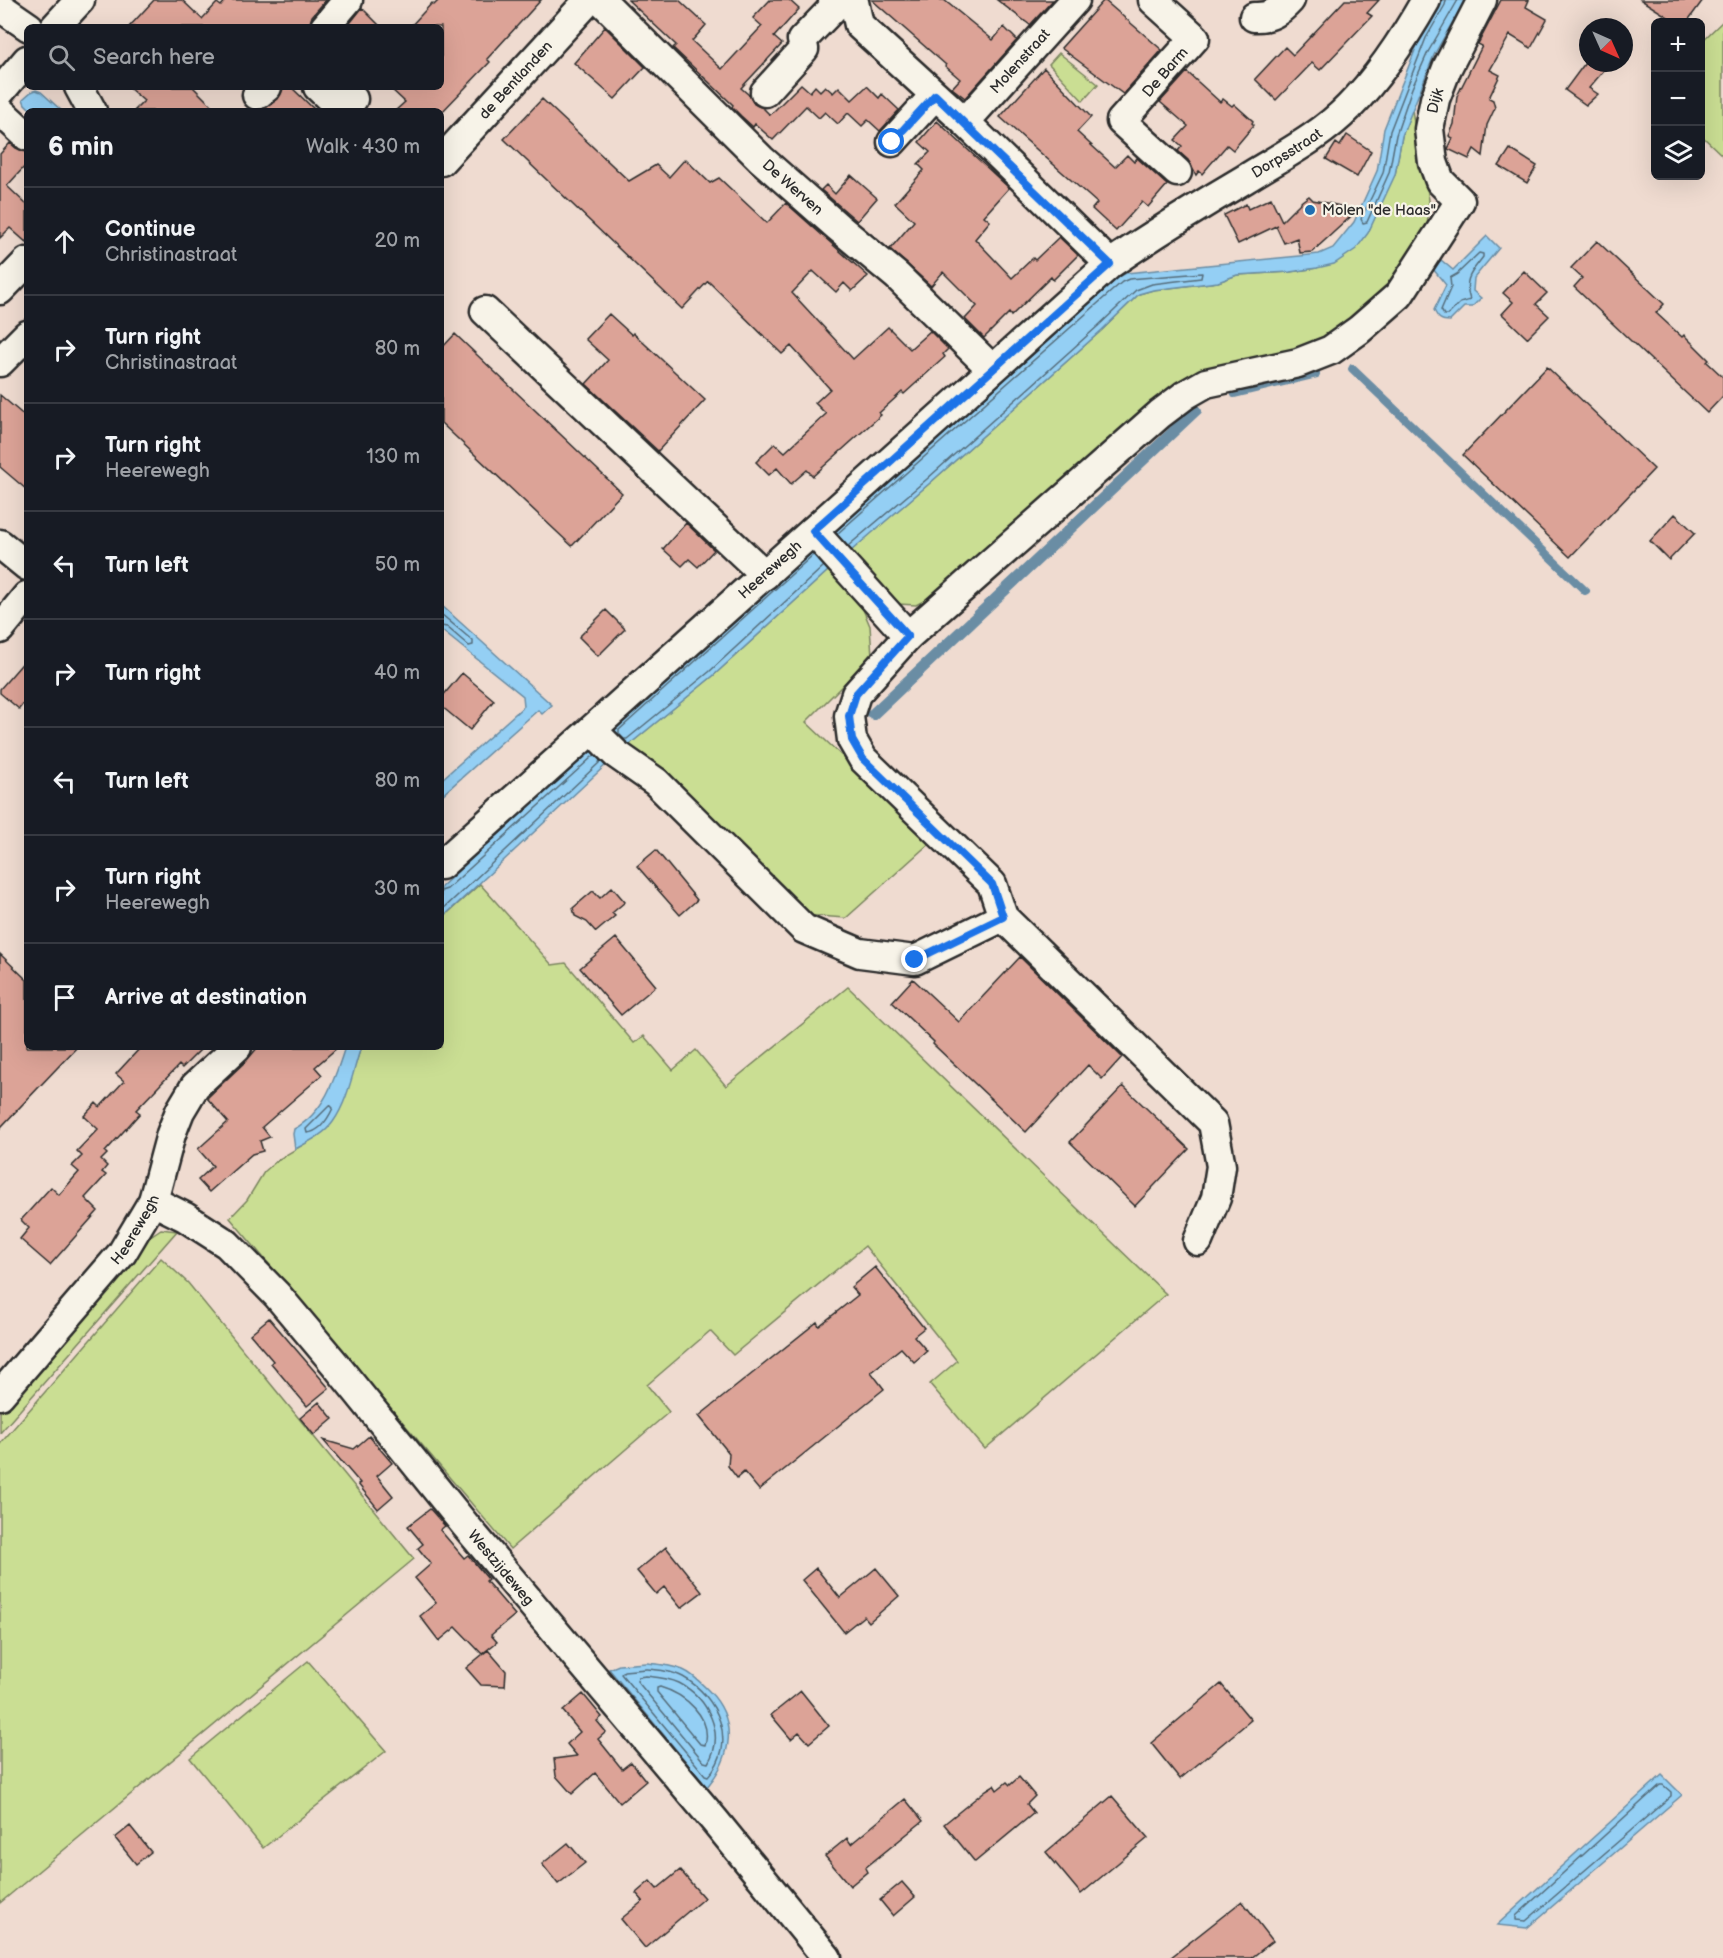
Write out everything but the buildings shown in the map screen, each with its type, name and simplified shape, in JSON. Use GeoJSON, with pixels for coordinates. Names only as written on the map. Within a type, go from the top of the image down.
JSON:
{"type":"FeatureCollection","features":[{"type":"Feature","properties":{"kind":"street"},"geometry":{"type":"LineString","coordinates":[[58,24],[80,0]]}},
{"type":"Feature","properties":{"kind":"street"},"geometry":{"type":"LineString","coordinates":[[328,24],[348,0]]}},
{"type":"Feature","properties":{"kind":"street","name":"de Bentlanden"},"geometry":{"type":"LineString","coordinates":[[444,158],[589,0]]}},
{"type":"Feature","properties":{"kind":"street","name":"De Werven"},"geometry":{"type":"LineString","coordinates":[[601,0],[761,159],[897,276],[992,369]]}},
{"type":"Feature","properties":{"kind":"street","name":"Molenstraat"},"geometry":{"type":"LineString","coordinates":[[964,122],[1075,0]]}},
{"type":"Feature","properties":{"kind":"street","name":"De Barm"},"geometry":{"type":"LineString","coordinates":[[1153,0],[1195,38],[1112,114],[1177,172]]}},
{"type":"Feature","properties":{"kind":"street"},"geometry":{"type":"LineString","coordinates":[[1254,18],[1266,18],[1282,9],[1290,0]]}},
{"type":"Feature","properties":{"kind":"street","name":"Dorpsstraat"},"geometry":{"type":"LineString","coordinates":[[1110,264],[1166,226],[1323,129],[1349,107],[1383,67],[1426,0]]}},
{"type":"Feature","properties":{"kind":"street","name":"Dijk"},"geometry":{"type":"LineString","coordinates":[[908,636],[1160,414],[1185,395],[1206,383],[1298,363],[1331,350],[1359,330],[1399,295],[1460,201],[1440,181],[1433,162],[1429,129],[1435,99],[1447,68],[1482,0]]}},
{"type":"Feature","properties":{"kind":"street"},"geometry":{"type":"LineString","coordinates":[[765,92],[804,49],[802,40],[845,1],[859,25],[964,122],[1110,264]]}},
{"type":"Feature","properties":{"kind":"street"},"geometry":{"type":"LineString","coordinates":[[0,8],[24,24]]}},
{"type":"Feature","properties":{"kind":"street"},"geometry":{"type":"LineString","coordinates":[[0,92],[24,64]]}},
{"type":"Feature","properties":{"kind":"street"},"geometry":{"type":"LineString","coordinates":[[81,90],[90,108]]}},
{"type":"Feature","properties":{"kind":"street"},"geometry":{"type":"LineString","coordinates":[[321,90],[335,103],[358,99]]}},
{"type":"Feature","properties":{"kind":"street"},"geometry":{"type":"LineString","coordinates":[[892,142],[935,95]]}},
{"type":"Feature","properties":{"kind":"street"},"geometry":{"type":"LineString","coordinates":[[0,111],[24,133]]}},
{"type":"Feature","properties":{"kind":"street","name":"Heerewegh"},"geometry":{"type":"LineString","coordinates":[[444,863],[603,741],[765,575],[817,536],[992,369],[1110,264]]}},
{"type":"Feature","properties":{"kind":"street"},"geometry":{"type":"LineString","coordinates":[[0,290],[24,265]]}},
{"type":"Feature","properties":{"kind":"street"},"geometry":{"type":"LineString","coordinates":[[485,311],[765,575]]}},
{"type":"Feature","properties":{"kind":"street"},"geometry":{"type":"LineString","coordinates":[[0,362],[24,338]]}},
{"type":"Feature","properties":{"kind":"street"},"geometry":{"type":"LineString","coordinates":[[817,536],[908,636],[856,694],[849,716],[852,740],[863,759],[992,884],[1003,917],[1213,1123],[1221,1166],[1216,1198],[1198,1241]]}},
{"type":"Feature","properties":{"kind":"street"},"geometry":{"type":"LineString","coordinates":[[0,544],[24,564]]}},
{"type":"Feature","properties":{"kind":"street"},"geometry":{"type":"LineString","coordinates":[[0,629],[24,600]]}},
{"type":"Feature","properties":{"kind":"street"},"geometry":{"type":"LineString","coordinates":[[603,741],[656,782],[804,929],[861,953],[915,960],[1003,917]]}},
{"type":"Feature","properties":{"kind":"street","name":"Heerewegh"},"geometry":{"type":"LineString","coordinates":[[0,1395],[122,1253],[153,1201],[171,1134],[180,1111],[195,1086],[234,1050]]}},
{"type":"Feature","properties":{"kind":"street","name":"Westzijdeweg"},"geometry":{"type":"LineString","coordinates":[[153,1201],[185,1217],[227,1244],[277,1295],[466,1526],[715,1821],[827,1958]]}},
{"type":"Feature","properties":{"kind":"green space"},"geometry":{"type":"Polygon","coordinates":[[[1723,21],[1723,156],[1705,139],[1705,38],[1723,21]]]}},
{"type":"Feature","properties":{"kind":"green space"},"geometry":{"type":"Polygon","coordinates":[[[1059,53],[1098,84],[1083,101],[1049,64],[1059,53]]]}},
{"type":"Feature","properties":{"kind":"green space"},"geometry":{"type":"Polygon","coordinates":[[[1412,109],[1429,200],[1427,230],[1411,259],[1371,306],[1309,349],[1204,372],[939,593],[916,605],[898,604],[849,552],[1102,330],[1139,294],[1153,290],[1218,282],[1237,275],[1317,268],[1395,175],[1402,136],[1412,109]]]}},
{"type":"Feature","properties":{"kind":"green space"},"geometry":{"type":"Polygon","coordinates":[[[830,569],[859,600],[870,626],[872,656],[806,722],[932,841],[846,918],[803,915],[625,748],[713,676],[830,569]]]}},
{"type":"Feature","properties":{"kind":"green space"},"geometry":{"type":"Polygon","coordinates":[[[480,884],[552,965],[566,963],[634,1043],[644,1036],[673,1070],[696,1050],[726,1086],[848,987],[1166,1294],[985,1449],[930,1384],[957,1361],[865,1246],[733,1355],[710,1331],[647,1385],[669,1412],[510,1549],[230,1218],[247,1200],[264,1172],[279,1159],[318,1136],[343,1102],[360,1050],[444,1050],[444,916],[480,884]]]}},
{"type":"Feature","properties":{"kind":"green space"},"geometry":{"type":"Polygon","coordinates":[[[161,1229],[177,1231],[0,1433],[0,1411],[130,1262],[146,1239],[161,1229]]]}},
{"type":"Feature","properties":{"kind":"green space"},"geometry":{"type":"Polygon","coordinates":[[[161,1258],[188,1283],[414,1559],[0,1903],[0,1444],[161,1258]]]}},
{"type":"Feature","properties":{"kind":"green space"},"geometry":{"type":"Polygon","coordinates":[[[308,1661],[386,1751],[263,1848],[190,1758],[308,1661]]]}},
{"type":"Feature","properties":{"kind":"water"},"geometry":{"type":"Polygon","coordinates":[[[1441,0],[1465,0],[1434,55],[1402,136],[1395,175],[1368,233],[1356,249],[1334,264],[1317,268],[1237,275],[1218,282],[1153,290],[1139,294],[1102,330],[830,569],[713,676],[625,748],[608,732],[769,586],[1119,277],[1126,273],[1319,254],[1333,248],[1354,222],[1377,171],[1384,129],[1421,35],[1441,0]]]}},
{"type":"Feature","properties":{"kind":"water"},"geometry":{"type":"Polygon","coordinates":[[[36,90],[41,92],[59,108],[29,108],[23,99],[36,90]]]}},
{"type":"Feature","properties":{"kind":"water"},"geometry":{"type":"Polygon","coordinates":[[[1487,236],[1499,248],[1474,278],[1473,291],[1481,298],[1472,307],[1464,307],[1450,321],[1440,319],[1434,310],[1446,285],[1433,269],[1441,260],[1453,270],[1487,236]]]}},
{"type":"Feature","properties":{"kind":"water"},"geometry":{"type":"Polygon","coordinates":[[[444,608],[552,705],[542,714],[538,710],[444,793],[444,777],[524,706],[523,696],[444,632],[444,608]]]}},
{"type":"Feature","properties":{"kind":"water"},"geometry":{"type":"Polygon","coordinates":[[[594,746],[610,761],[444,916],[444,884],[594,746]]]}},
{"type":"Feature","properties":{"kind":"water"},"geometry":{"type":"Polygon","coordinates":[[[344,1050],[360,1050],[343,1105],[333,1122],[316,1138],[295,1149],[294,1129],[314,1113],[333,1082],[344,1050]]]}},
{"type":"Feature","properties":{"kind":"water"},"geometry":{"type":"Polygon","coordinates":[[[646,1663],[674,1667],[690,1674],[709,1691],[724,1714],[728,1727],[726,1751],[722,1764],[707,1787],[609,1669],[619,1665],[646,1663]]]}},
{"type":"Feature","properties":{"kind":"water"},"geometry":{"type":"Polygon","coordinates":[[[1662,1775],[1682,1795],[1527,1928],[1497,1925],[1662,1775]]]}},
{"type":"Feature","properties":{"kind":"waterway"},"geometry":{"type":"LineString","coordinates":[[1352,367],[1587,591],[1585,592],[1351,369],[1352,367]]}},
{"type":"Feature","properties":{"kind":"waterway"},"geometry":{"type":"LineString","coordinates":[[1317,372],[1317,375],[1234,395],[1233,391],[1317,372]]}},
{"type":"Feature","properties":{"kind":"waterway"},"geometry":{"type":"LineString","coordinates":[[1196,407],[1199,411],[874,717],[869,714],[1196,407]]}},
{"type":"Feature","properties":{"kind":"place","name":"Molen \"de Haas\""},"geometry":{"type":"Point","coordinates":[1310,210]}},
{"type":"Feature","properties":{"kind":"route"},"geometry":{"type":"LineString","coordinates":[[892,142],[935,95],[1110,264],[813,531],[908,636],[856,694],[849,716],[852,740],[863,759],[992,884],[1003,917],[915,960]]}}]}
